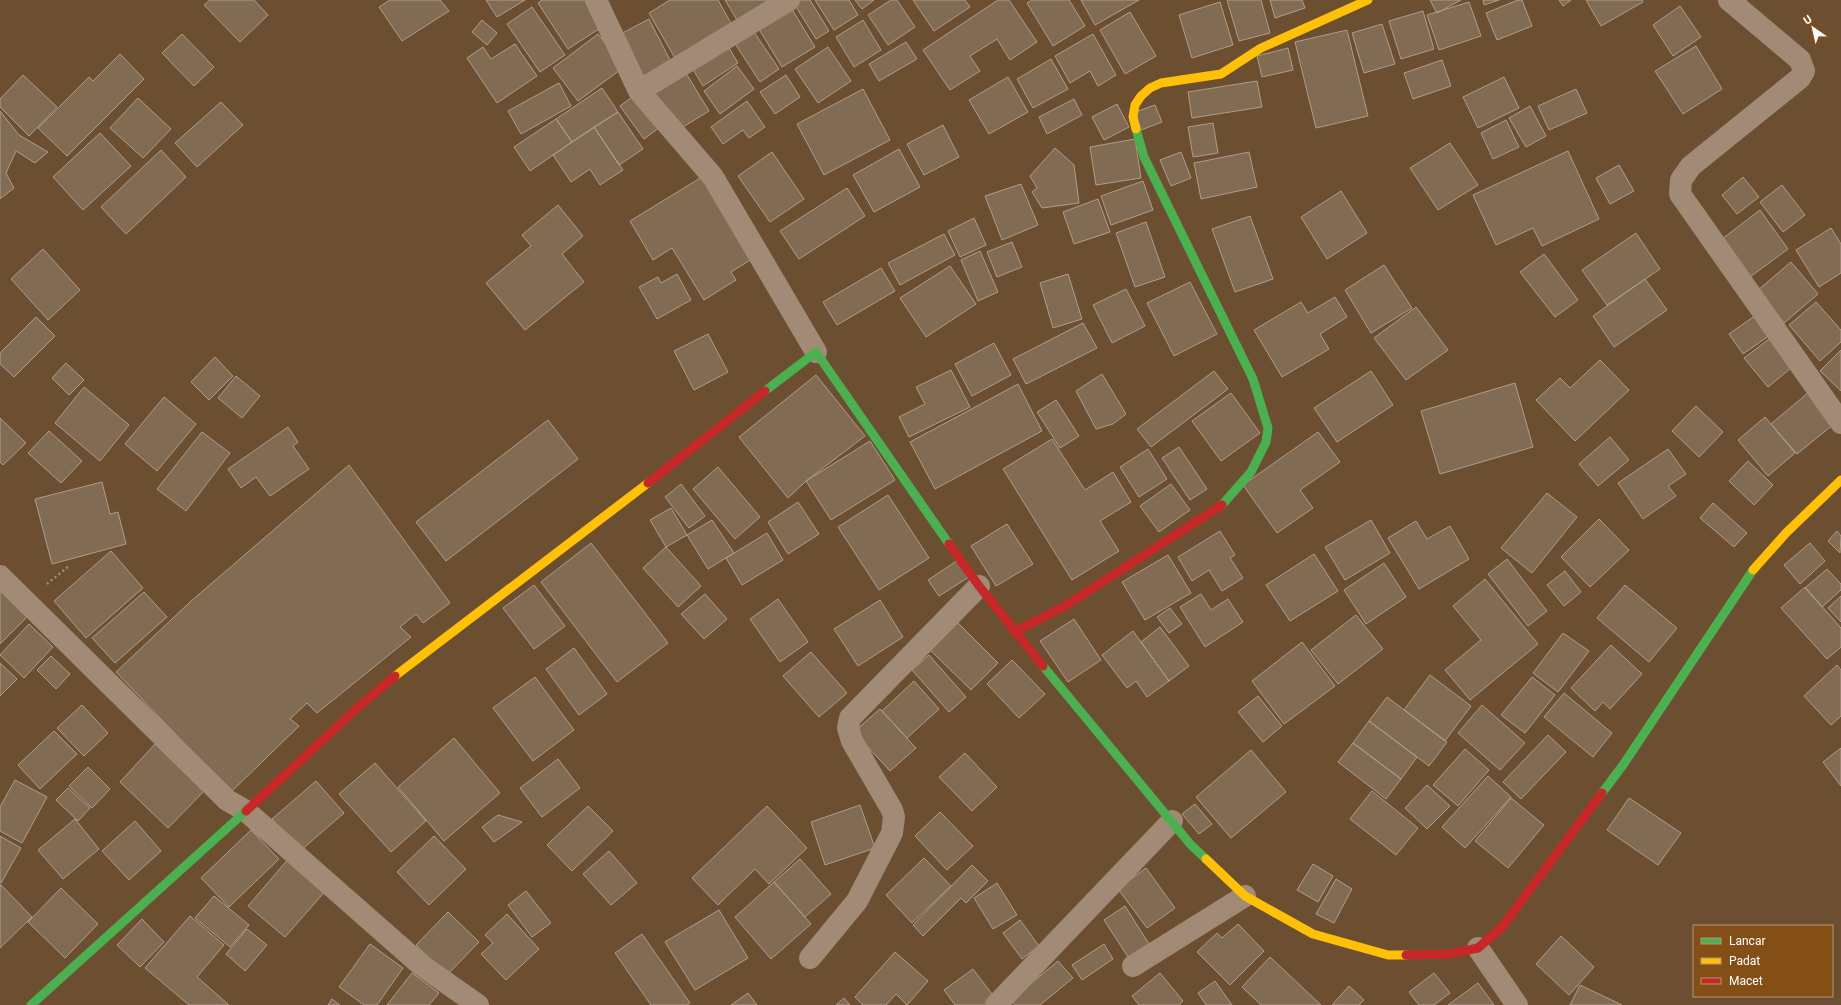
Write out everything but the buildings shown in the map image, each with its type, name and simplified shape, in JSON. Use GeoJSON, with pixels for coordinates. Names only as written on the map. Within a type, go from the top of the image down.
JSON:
{"type":"FeatureCollection","features":[{"type":"Feature","properties":{"kind":"street"},"geometry":{"type":"LineString","coordinates":[[596,0],[639,91],[713,177],[816,352],[979,586],[1014,632],[1191,845],[1245,896],[1313,934],[1388,955],[1449,954],[1478,948],[1502,927],[1623,765],[1753,570],[1786,533],[1841,480]]}},
{"type":"Feature","properties":{"kind":"street"},"geometry":{"type":"LineString","coordinates":[[639,91],[789,0]]}},
{"type":"Feature","properties":{"kind":"street"},"geometry":{"type":"LineString","coordinates":[[1014,632],[1065,606],[1224,505],[1252,472],[1266,442],[1268,428],[1253,379],[1144,157],[1133,117],[1133,111],[1138,98],[1152,86],[1161,83],[1224,73],[1261,48],[1368,0]]}},
{"type":"Feature","properties":{"kind":"street"},"geometry":{"type":"LineString","coordinates":[[1730,0],[1800,60],[1804,71],[1800,78],[1691,166],[1681,180],[1680,194],[1841,423]]}},
{"type":"Feature","properties":{"kind":"street"},"geometry":{"type":"LineString","coordinates":[[31,1005],[246,811],[355,710],[410,664],[577,538],[816,352]]}},
{"type":"Feature","properties":{"kind":"street"},"geometry":{"type":"LineString","coordinates":[[0,576],[227,800],[246,811],[421,965],[478,1005]]}},
{"type":"Feature","properties":{"kind":"street"},"geometry":{"type":"LineString","coordinates":[[810,958],[857,901],[892,833],[894,817],[892,810],[852,741],[848,728],[850,718],[979,586]]}},
{"type":"Feature","properties":{"kind":"street"},"geometry":{"type":"LineString","coordinates":[[996,1005],[1172,821]]}},
{"type":"Feature","properties":{"kind":"street"},"geometry":{"type":"LineString","coordinates":[[1133,966],[1245,896]]}},
{"type":"Feature","properties":{"kind":"street"},"geometry":{"type":"LineString","coordinates":[[1478,948],[1517,1005]]}},
{"type":"Feature","properties":{"kind":"traffic: fast"},"geometry":{"type":"LineString","coordinates":[[1136,129],[1144,157],[1253,379],[1268,428],[1266,442],[1251,472],[1222,505]]}},
{"type":"Feature","properties":{"kind":"traffic: fast"},"geometry":{"type":"LineString","coordinates":[[765,391],[816,352],[949,544]]}},
{"type":"Feature","properties":{"kind":"traffic: fast"},"geometry":{"type":"LineString","coordinates":[[1602,793],[1623,765],[1753,570]]}},
{"type":"Feature","properties":{"kind":"traffic: fast"},"geometry":{"type":"LineString","coordinates":[[1043,666],[1191,845],[1206,859]]}},
{"type":"Feature","properties":{"kind":"traffic: fast"},"geometry":{"type":"LineString","coordinates":[[31,1005],[246,811]]}},
{"type":"Feature","properties":{"kind":"traffic: slow"},"geometry":{"type":"LineString","coordinates":[[1136,129],[1133,117],[1135,105],[1141,96],[1150,88],[1161,83],[1221,74],[1261,48],[1368,0]]}},
{"type":"Feature","properties":{"kind":"traffic: slow"},"geometry":{"type":"LineString","coordinates":[[1753,570],[1786,533],[1841,480]]}},
{"type":"Feature","properties":{"kind":"traffic: slow"},"geometry":{"type":"LineString","coordinates":[[395,676],[648,483]]}},
{"type":"Feature","properties":{"kind":"traffic: slow"},"geometry":{"type":"LineString","coordinates":[[1206,859],[1245,896],[1313,934],[1388,955],[1406,955]]}},
{"type":"Feature","properties":{"kind":"traffic: jam"},"geometry":{"type":"LineString","coordinates":[[648,483],[765,391]]}},
{"type":"Feature","properties":{"kind":"traffic: jam"},"geometry":{"type":"LineString","coordinates":[[1014,632],[1065,606],[1222,505]]}},
{"type":"Feature","properties":{"kind":"traffic: jam"},"geometry":{"type":"LineString","coordinates":[[949,544],[979,586],[1043,666]]}},
{"type":"Feature","properties":{"kind":"traffic: jam"},"geometry":{"type":"LineString","coordinates":[[246,811],[355,710],[395,676]]}},
{"type":"Feature","properties":{"kind":"traffic: jam"},"geometry":{"type":"LineString","coordinates":[[1406,955],[1449,954],[1478,948],[1502,927],[1602,793]]}}]}
